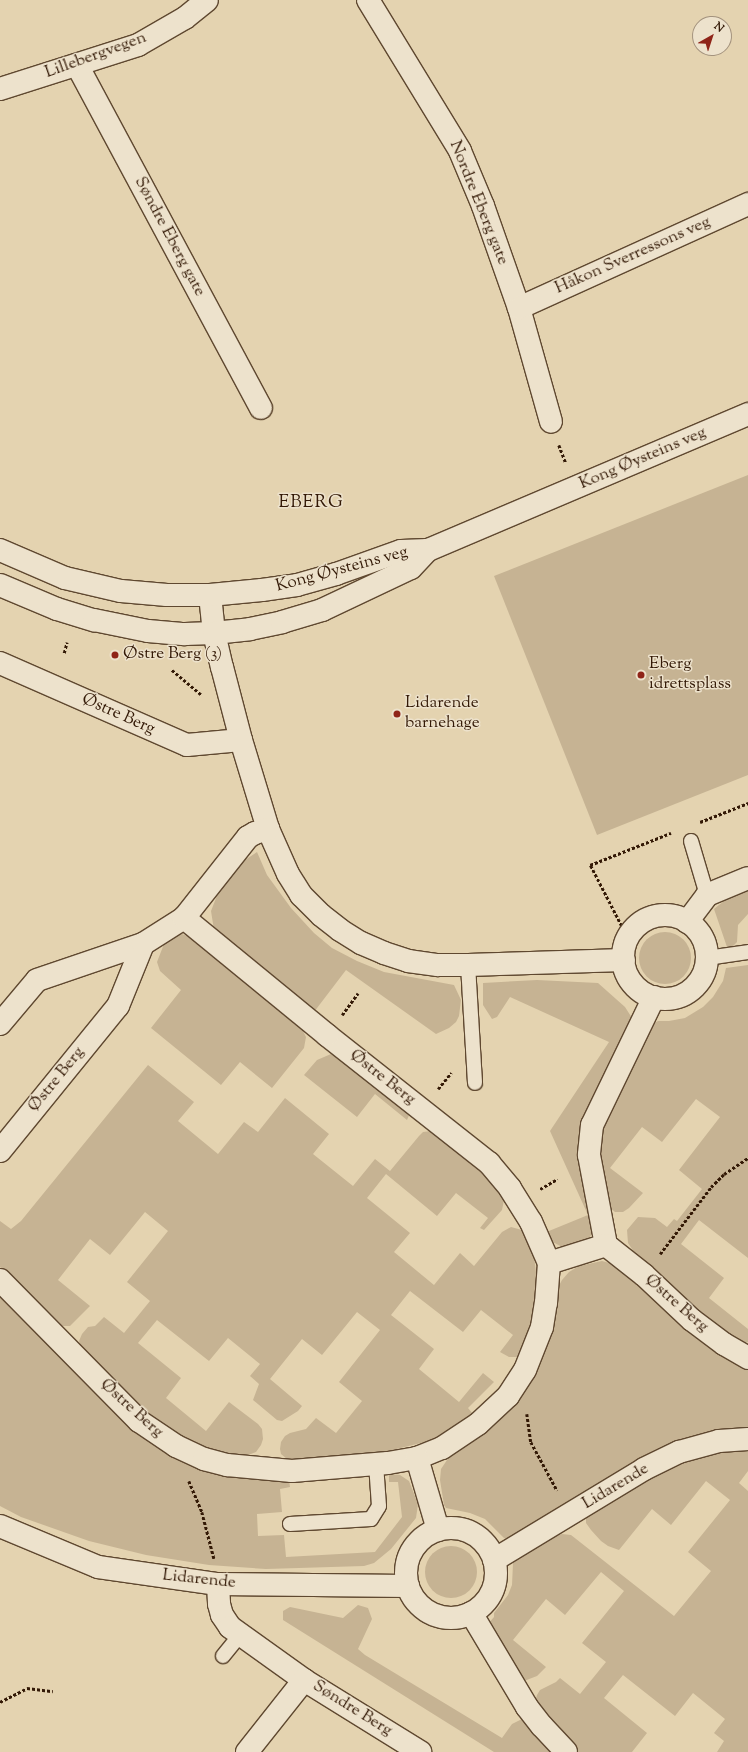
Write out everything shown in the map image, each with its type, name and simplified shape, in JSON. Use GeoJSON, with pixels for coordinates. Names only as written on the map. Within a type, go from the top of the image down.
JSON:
{"type":"FeatureCollection","features":[{"type":"Feature","properties":{"kind":"street","name":"Lillebergvegen"},"geometry":{"type":"LineString","coordinates":[[0,89],[138,45],[185,18],[207,0]]}},
{"type":"Feature","properties":{"kind":"street","name":"Nordre Eberg gate"},"geometry":{"type":"LineString","coordinates":[[368,0],[460,151],[483,206],[519,308],[551,422]]}},
{"type":"Feature","properties":{"kind":"street","name":"Søndre Eberg gate"},"geometry":{"type":"LineString","coordinates":[[77,65],[261,408]]}},
{"type":"Feature","properties":{"kind":"street","name":"Håkon Sverressons veg"},"geometry":{"type":"LineString","coordinates":[[519,308],[748,204]]}},
{"type":"Feature","properties":{"kind":"street","name":"Kong Øysteins veg"},"geometry":{"type":"LineString","coordinates":[[0,550],[65,578],[122,591],[166,595],[210,595],[297,585],[336,574],[401,551],[428,550],[748,414]]}},
{"type":"Feature","properties":{"kind":"street","name":"Kong Øysteins veg"},"geometry":{"type":"LineString","coordinates":[[0,585],[57,609],[94,620],[148,631],[185,634],[214,632],[250,629],[282,622],[322,610],[411,568],[428,550]]}},
{"type":"Feature","properties":{"kind":"street"},"geometry":{"type":"LineString","coordinates":[[210,595],[214,632],[241,740],[268,829],[288,874],[301,895],[321,915],[340,930],[384,953],[408,960],[438,965],[468,965],[626,949]]}},
{"type":"Feature","properties":{"kind":"street","name":"Østre Berg"},"geometry":{"type":"LineString","coordinates":[[0,663],[187,745],[241,740]]}},
{"type":"Feature","properties":{"kind":"street"},"geometry":{"type":"LineString","coordinates":[[0,1024],[37,980],[143,944],[184,918],[248,837],[268,829]]}},
{"type":"Feature","properties":{"kind":"street"},"geometry":{"type":"LineString","coordinates":[[687,922],[707,895],[748,878]]}},
{"type":"Feature","properties":{"kind":"street"},"geometry":{"type":"LineString","coordinates":[[654,917],[676,917],[687,922],[696,929],[703,939],[707,958],[704,974],[697,984],[688,992],[678,997],[666,999],[654,997],[640,990],[630,979],[626,949],[634,930],[643,922],[654,917]]}},
{"type":"Feature","properties":{"kind":"street","name":"Østre Berg"},"geometry":{"type":"LineString","coordinates":[[0,1280],[139,1421],[170,1442],[204,1459],[261,1469],[292,1471],[376,1464],[417,1458],[442,1448],[478,1424],[508,1396],[522,1376],[534,1352],[542,1327],[546,1302],[549,1263],[531,1222],[510,1188],[489,1163],[327,1035],[184,918]]}},
{"type":"Feature","properties":{"kind":"street","name":"Østre Berg"},"geometry":{"type":"LineString","coordinates":[[0,1151],[118,1006],[143,944]]}},
{"type":"Feature","properties":{"kind":"street"},"geometry":{"type":"LineString","coordinates":[[549,1263],[606,1245],[589,1155],[592,1125],[654,997]]}},
{"type":"Feature","properties":{"kind":"street","name":"Østre Berg"},"geometry":{"type":"LineString","coordinates":[[606,1245],[644,1275],[692,1320],[724,1344],[748,1358]]}},
{"type":"Feature","properties":{"kind":"street","name":"Lidarende"},"geometry":{"type":"LineString","coordinates":[[494,1560],[644,1469],[679,1452],[719,1441],[748,1439]]}},
{"type":"Feature","properties":{"kind":"street"},"geometry":{"type":"LineString","coordinates":[[417,1458],[438,1530]]}},
{"type":"Feature","properties":{"kind":"street","name":"Lidarende"},"geometry":{"type":"LineString","coordinates":[[0,1526],[98,1567],[218,1584],[408,1586]]}},
{"type":"Feature","properties":{"kind":"street"},"geometry":{"type":"LineString","coordinates":[[458,1529],[478,1537],[488,1547],[494,1560],[496,1572],[494,1585],[485,1602],[470,1613],[458,1618],[445,1618],[433,1614],[422,1607],[413,1598],[408,1586],[406,1572],[408,1558],[415,1546],[425,1536],[438,1530],[458,1529]]}},
{"type":"Feature","properties":{"kind":"street","name":"Søndre Berg"},"geometry":{"type":"LineString","coordinates":[[218,1584],[219,1604],[222,1615],[230,1627],[304,1680],[420,1752]]}},
{"type":"Feature","properties":{"kind":"street"},"geometry":{"type":"LineString","coordinates":[[470,1613],[527,1707],[566,1752]]}},
{"type":"Feature","properties":{"kind":"street","name":"Søndre Berg"},"geometry":{"type":"LineString","coordinates":[[247,1752],[304,1680]]}},
{"type":"Feature","properties":{"kind":"lane"},"geometry":{"type":"LineString","coordinates":[[691,842],[707,895]]}},
{"type":"Feature","properties":{"kind":"lane"},"geometry":{"type":"LineString","coordinates":[[707,958],[748,952]]}},
{"type":"Feature","properties":{"kind":"lane"},"geometry":{"type":"LineString","coordinates":[[468,965],[476,1083]]}},
{"type":"Feature","properties":{"kind":"lane"},"geometry":{"type":"LineString","coordinates":[[290,1524],[371,1519],[379,1506],[376,1464]]}},
{"type":"Feature","properties":{"kind":"lane"},"geometry":{"type":"LineString","coordinates":[[223,1656],[240,1635]]}},
{"type":"Feature","properties":{"kind":"path"},"geometry":{"type":"LineString","coordinates":[[64,653],[67,642]]}},
{"type":"Feature","properties":{"kind":"path"},"geometry":{"type":"LineString","coordinates":[[695,824],[748,803]]}},
{"type":"Feature","properties":{"kind":"path"},"geometry":{"type":"LineString","coordinates":[[626,949],[590,865],[674,832]]}},
{"type":"Feature","properties":{"kind":"path"},"geometry":{"type":"LineString","coordinates":[[338,1020],[358,993]]}},
{"type":"Feature","properties":{"kind":"path"},"geometry":{"type":"LineString","coordinates":[[434,1095],[455,1067]]}},
{"type":"Feature","properties":{"kind":"path"},"geometry":{"type":"LineString","coordinates":[[644,1275],[711,1187],[724,1174],[748,1158]]}},
{"type":"Feature","properties":{"kind":"path"},"geometry":{"type":"LineString","coordinates":[[538,1190],[557,1179]]}},
{"type":"Feature","properties":{"kind":"path"},"geometry":{"type":"LineString","coordinates":[[522,1376],[531,1442],[571,1514]]}},
{"type":"Feature","properties":{"kind":"path"},"geometry":{"type":"LineString","coordinates":[[170,1442],[184,1468],[202,1512],[215,1559],[218,1584]]}},
{"type":"Feature","properties":{"kind":"path"},"geometry":{"type":"LineString","coordinates":[[0,1702],[27,1688],[54,1691]]}},
{"type":"Feature","properties":{"kind":"shaded area","name":"Eberg idrettsplass"},"geometry":{"type":"Polygon","coordinates":[[[748,475],[748,775],[597,835],[494,576],[748,475]]]}},
{"type":"Feature","properties":{"kind":"shaded area"},"geometry":{"type":"Polygon","coordinates":[[[257,852],[267,875],[291,908],[314,933],[332,948],[357,961],[384,972],[454,985],[461,1000],[459,1016],[456,1022],[449,1028],[436,1034],[346,970],[314,1012],[214,930],[211,911],[220,888],[245,860],[257,852]]]}},
{"type":"Feature","properties":{"kind":"shaded area"},"geometry":{"type":"Polygon","coordinates":[[[748,887],[748,914],[738,925],[737,942],[732,947],[727,947],[714,909],[729,897],[748,887]]]}},
{"type":"Feature","properties":{"kind":"shaded area"},"geometry":{"type":"Polygon","coordinates":[[[665,932],[675,934],[683,940],[689,948],[691,958],[689,968],[683,976],[675,982],[665,984],[655,982],[647,976],[641,968],[639,958],[641,948],[647,940],[655,934],[665,932]]]}},
{"type":"Feature","properties":{"kind":"shaded area"},"geometry":{"type":"Polygon","coordinates":[[[182,934],[195,939],[299,1023],[306,1037],[304,1048],[272,1088],[240,1062],[221,1085],[151,1028],[181,990],[160,971],[157,962],[164,944],[172,937],[182,934]]]}},
{"type":"Feature","properties":{"kind":"shaded area"},"geometry":{"type":"Polygon","coordinates":[[[748,965],[748,1258],[699,1220],[681,1244],[724,1278],[709,1298],[748,1329],[748,1342],[743,1344],[725,1335],[638,1258],[628,1243],[627,1230],[638,1217],[655,1218],[667,1227],[674,1219],[677,1221],[702,1189],[679,1170],[720,1117],[696,1099],[662,1142],[642,1127],[610,1168],[643,1193],[629,1208],[623,1212],[615,1212],[609,1207],[599,1170],[601,1128],[652,1024],[658,1021],[669,1021],[685,1018],[703,1007],[713,997],[723,981],[726,968],[748,965]]]}},
{"type":"Feature","properties":{"kind":"shaded area"},"geometry":{"type":"Polygon","coordinates":[[[537,980],[598,983],[625,1007],[632,1018],[583,1123],[595,1222],[592,1234],[586,1242],[566,1249],[547,1239],[544,1233],[588,1215],[550,1131],[609,1042],[510,997],[497,1017],[492,1019],[483,1005],[483,983],[537,980]]]}},
{"type":"Feature","properties":{"kind":"shaded area"},"geometry":{"type":"Polygon","coordinates":[[[331,1054],[341,1057],[410,1113],[407,1120],[375,1094],[357,1117],[304,1075],[317,1060],[331,1054]]]}},
{"type":"Feature","properties":{"kind":"shaded area"},"geometry":{"type":"Polygon","coordinates":[[[148,1065],[194,1102],[178,1121],[218,1154],[244,1122],[258,1132],[285,1098],[329,1134],[313,1154],[353,1186],[375,1159],[390,1171],[423,1132],[431,1131],[438,1133],[494,1182],[504,1200],[502,1210],[484,1230],[480,1228],[488,1218],[456,1193],[437,1216],[386,1174],[367,1198],[410,1233],[394,1252],[434,1285],[460,1253],[474,1266],[502,1232],[511,1227],[522,1230],[527,1235],[534,1256],[539,1297],[531,1332],[519,1357],[509,1357],[500,1352],[513,1335],[481,1310],[463,1332],[410,1291],[391,1315],[434,1349],[419,1369],[459,1402],[483,1373],[494,1382],[468,1408],[473,1414],[461,1426],[433,1440],[372,1455],[295,1462],[287,1459],[281,1454],[281,1442],[285,1436],[290,1433],[306,1429],[316,1418],[336,1433],[362,1401],[339,1382],[380,1330],[357,1312],[322,1355],[302,1339],[270,1379],[302,1406],[298,1411],[282,1421],[277,1420],[253,1400],[259,1384],[250,1376],[260,1364],[228,1338],[209,1361],[157,1320],[138,1343],[181,1378],[166,1398],[206,1431],[229,1402],[258,1424],[262,1429],[263,1439],[261,1445],[256,1452],[243,1457],[224,1455],[197,1446],[154,1421],[82,1351],[79,1341],[82,1334],[88,1327],[95,1326],[104,1317],[124,1333],[150,1301],[127,1282],[168,1231],[145,1212],[110,1255],[90,1239],[58,1280],[90,1306],[70,1326],[58,1326],[0,1267],[0,1221],[11,1229],[21,1221],[148,1065]]]}},
{"type":"Feature","properties":{"kind":"shaded area"},"geometry":{"type":"Polygon","coordinates":[[[602,1261],[613,1264],[748,1368],[748,1431],[509,1540],[504,1538],[485,1519],[470,1513],[446,1508],[444,1505],[440,1480],[441,1469],[453,1451],[482,1431],[562,1280],[569,1272],[579,1266],[602,1261]]]}},
{"type":"Feature","properties":{"kind":"shaded area"},"geometry":{"type":"Polygon","coordinates":[[[0,1293],[136,1430],[289,1480],[290,1487],[280,1489],[282,1512],[257,1514],[258,1536],[284,1535],[286,1557],[375,1552],[402,1517],[398,1482],[389,1482],[389,1474],[400,1475],[409,1481],[418,1504],[416,1518],[391,1549],[374,1563],[364,1566],[266,1569],[209,1565],[146,1555],[89,1541],[21,1517],[0,1506],[0,1293]]]}},
{"type":"Feature","properties":{"kind":"shaded area"},"geometry":{"type":"Polygon","coordinates":[[[748,1448],[748,1471],[739,1483],[748,1491],[748,1752],[717,1752],[724,1741],[714,1733],[725,1719],[693,1693],[675,1716],[623,1675],[604,1698],[647,1733],[632,1752],[578,1752],[568,1744],[535,1702],[537,1695],[540,1690],[556,1682],[560,1678],[580,1694],[606,1662],[582,1643],[624,1591],[601,1572],[565,1615],[546,1599],[513,1640],[546,1667],[537,1676],[524,1681],[487,1625],[508,1595],[512,1585],[513,1563],[516,1559],[552,1537],[562,1534],[571,1535],[674,1616],[711,1571],[688,1552],[730,1500],[706,1481],[671,1525],[652,1509],[619,1550],[608,1546],[601,1541],[586,1523],[586,1518],[588,1515],[670,1464],[701,1453],[748,1448]]]}},
{"type":"Feature","properties":{"kind":"shaded area"},"geometry":{"type":"Polygon","coordinates":[[[451,1546],[461,1548],[469,1554],[475,1562],[477,1572],[475,1582],[469,1590],[461,1596],[451,1598],[441,1596],[433,1590],[427,1582],[425,1572],[427,1562],[433,1554],[441,1548],[451,1546]]]}},
{"type":"Feature","properties":{"kind":"shaded area"},"geometry":{"type":"Polygon","coordinates":[[[358,1605],[368,1608],[372,1619],[358,1649],[365,1655],[502,1738],[512,1724],[524,1718],[552,1752],[494,1752],[283,1620],[283,1611],[290,1607],[343,1618],[358,1605]]]}},
{"type":"Feature","properties":{"kind":"place","name":"Østre Berg (3)"},"geometry":{"type":"Point","coordinates":[115,655]}},
{"type":"Feature","properties":{"kind":"place","name":"Eberg idrettsplass"},"geometry":{"type":"Point","coordinates":[641,675]}},
{"type":"Feature","properties":{"kind":"place","name":"Lidarende barnehage"},"geometry":{"type":"Point","coordinates":[397,714]}},
{"type":"Feature","properties":{"kind":"district","name":"EBERG"},"geometry":{"type":"Point","coordinates":[311,503]}}]}
